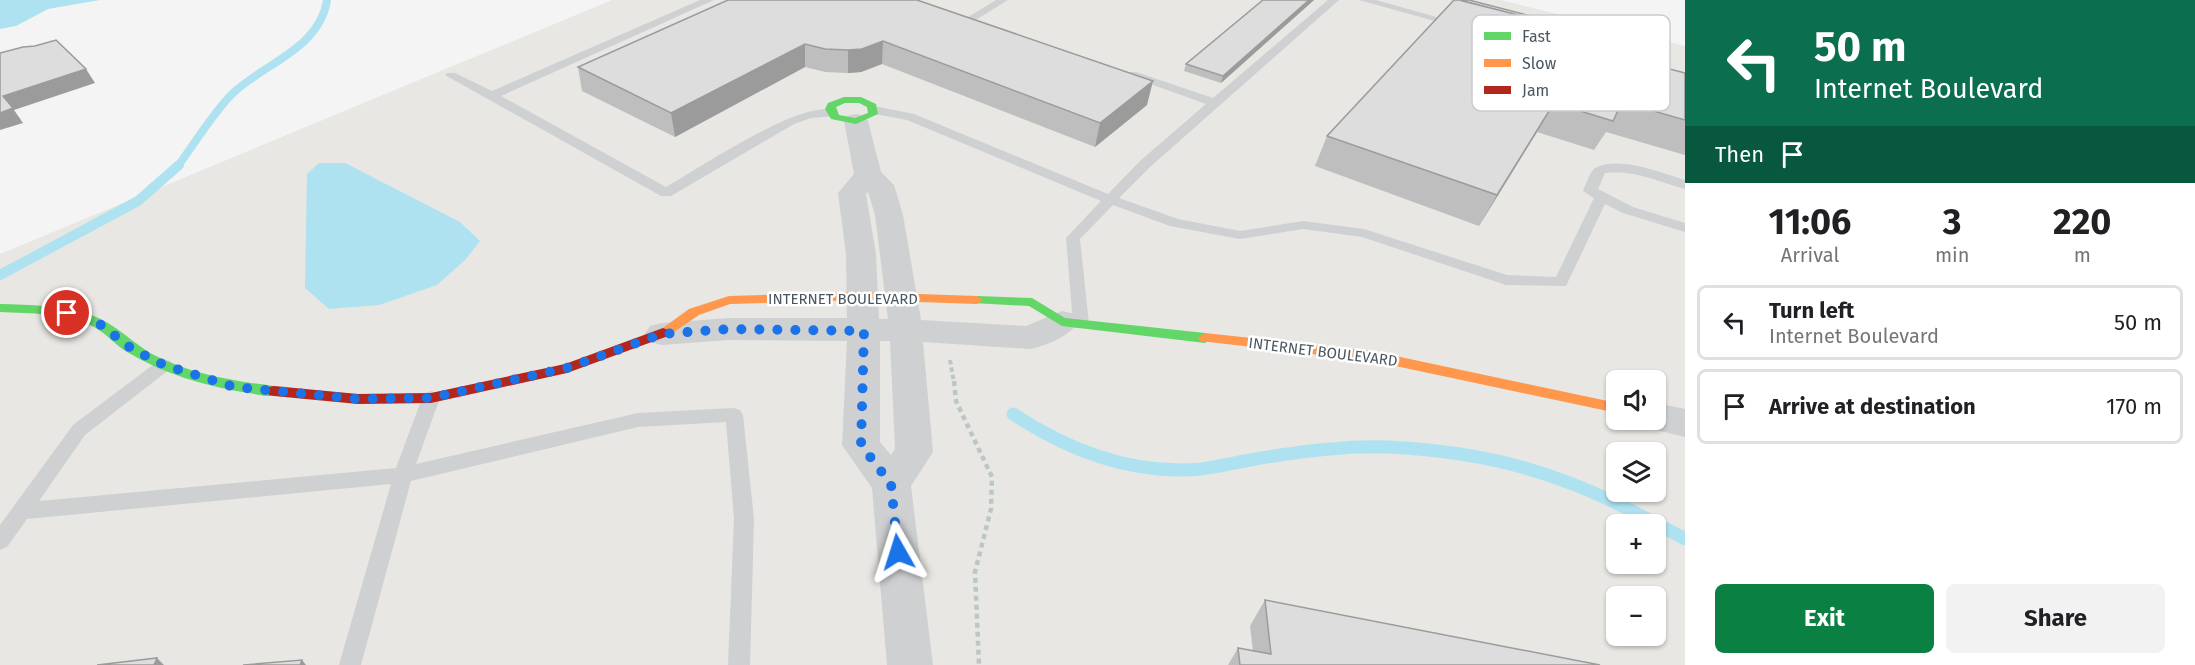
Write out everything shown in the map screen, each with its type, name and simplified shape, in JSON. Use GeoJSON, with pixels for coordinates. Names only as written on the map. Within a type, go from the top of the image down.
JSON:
{"type":"FeatureCollection","features":[{"type":"Feature","properties":{"kind":"street"},"geometry":{"type":"LineString","coordinates":[[865,116],[841,120],[831,113],[832,105],[851,99],[870,104],[865,116],[868,175],[852,193],[861,254],[864,331],[861,445],[891,484],[910,665]]}},
{"type":"Feature","properties":{"kind":"street"},"geometry":{"type":"LineString","coordinates":[[868,175],[880,185],[916,320],[914,452],[891,484]]}},
{"type":"Feature","properties":{"kind":"street","name":"INTERNET BOULEVARD"},"geometry":{"type":"LineString","coordinates":[[0,308],[67,313],[97,322],[132,349],[164,365],[234,387],[358,399],[431,398],[567,368],[662,334],[694,312],[729,300],[861,296],[916,320],[1031,338],[1072,323]]}},
{"type":"Feature","properties":{"kind":"street","name":"INTERNET BOULEVARD"},"geometry":{"type":"LineString","coordinates":[[662,334],[729,329],[864,331],[916,320],[1032,302],[1072,323],[1372,356],[1606,406]]}},
{"type":"Feature","properties":{"kind":"street"},"geometry":{"type":"LineString","coordinates":[[1666,419],[1685,423]]}},
{"type":"Feature","properties":{"kind":"lane"},"geometry":{"type":"LineString","coordinates":[[492,96],[709,0]]}},
{"type":"Feature","properties":{"kind":"lane"},"geometry":{"type":"LineString","coordinates":[[989,25],[964,17],[1003,0]]}},
{"type":"Feature","properties":{"kind":"lane"},"geometry":{"type":"LineString","coordinates":[[1072,323],[1072,238],[1145,164],[1334,0]]}},
{"type":"Feature","properties":{"kind":"lane"},"geometry":{"type":"LineString","coordinates":[[1364,0],[1466,27]]}},
{"type":"Feature","properties":{"kind":"lane"},"geometry":{"type":"LineString","coordinates":[[1116,69],[1215,103]]}},
{"type":"Feature","properties":{"kind":"lane"},"geometry":{"type":"LineString","coordinates":[[452,75],[666,193],[790,122],[810,114],[831,113]]}},
{"type":"Feature","properties":{"kind":"lane"},"geometry":{"type":"LineString","coordinates":[[865,116],[910,117],[1111,200],[1175,223],[1240,235],[1304,225],[1364,233],[1506,280],[1561,282],[1600,198]]}},
{"type":"Feature","properties":{"kind":"lane"},"geometry":{"type":"LineString","coordinates":[[1685,185],[1625,167],[1600,170],[1590,191],[1600,198],[1685,228]]}},
{"type":"Feature","properties":{"kind":"lane"},"geometry":{"type":"LineString","coordinates":[[0,542],[79,430],[164,365]]}},
{"type":"Feature","properties":{"kind":"lane"},"geometry":{"type":"LineString","coordinates":[[350,665],[403,475],[431,398]]}},
{"type":"Feature","properties":{"kind":"lane"},"geometry":{"type":"LineString","coordinates":[[21,511],[403,475],[639,420],[734,415],[744,519],[739,665]]}},
{"type":"Feature","properties":{"kind":"path"},"geometry":{"type":"LineString","coordinates":[[916,320],[941,354],[949,357],[956,401],[993,477],[991,509],[975,572],[979,665]]}},
{"type":"Feature","properties":{"kind":"shaded area"},"geometry":{"type":"Polygon","coordinates":[[[612,0],[1501,0],[1561,15],[1472,15],[1472,111],[1670,111],[1670,42],[1685,46],[1685,665],[0,665],[0,254],[612,0]]]}},
{"type":"Feature","properties":{"kind":"water"},"geometry":{"type":"Polygon","coordinates":[[[0,0],[100,0],[48,9],[16,26],[0,29],[0,0]]]}},
{"type":"Feature","properties":{"kind":"water"},"geometry":{"type":"Polygon","coordinates":[[[319,163],[345,163],[460,222],[480,241],[465,260],[437,285],[379,305],[329,309],[305,288],[307,174],[319,163]]]}},
{"type":"Feature","properties":{"kind":"building"},"geometry":{"type":"Polygon","coordinates":[[[728,0],[917,0],[1153,81],[1100,123],[883,41],[862,49],[848,50],[825,49],[805,44],[671,113],[578,67],[728,0]]]}},
{"type":"Feature","properties":{"kind":"building"},"geometry":{"type":"Polygon","coordinates":[[[1263,0],[1309,0],[1223,76],[1186,64],[1263,0]]]}},
{"type":"Feature","properties":{"kind":"building"},"geometry":{"type":"Polygon","coordinates":[[[1454,0],[1519,15],[1472,15],[1472,111],[1549,111],[1497,195],[1327,136],[1454,0]]]}},
{"type":"Feature","properties":{"kind":"building"},"geometry":{"type":"Polygon","coordinates":[[[1469,0],[1527,15],[1518,15],[1462,1],[1469,0]]]}},
{"type":"Feature","properties":{"kind":"building"},"geometry":{"type":"Polygon","coordinates":[[[56,40],[86,69],[3,96],[13,108],[0,113],[0,53],[56,40]]]}},
{"type":"Feature","properties":{"kind":"building"},"geometry":{"type":"Polygon","coordinates":[[[1670,69],[1685,73],[1685,120],[1654,111],[1670,111],[1670,69]]]}},
{"type":"Feature","properties":{"kind":"building"},"geometry":{"type":"Polygon","coordinates":[[[1580,111],[1618,111],[1613,121],[1580,111]]]}},
{"type":"Feature","properties":{"kind":"building"},"geometry":{"type":"Polygon","coordinates":[[[1265,600],[1600,665],[1240,665],[1238,648],[1271,654],[1265,600]]]}},
{"type":"Feature","properties":{"kind":"building"},"geometry":{"type":"Polygon","coordinates":[[[157,658],[154,665],[97,665],[157,658]]]}},
{"type":"Feature","properties":{"kind":"building"},"geometry":{"type":"Polygon","coordinates":[[[302,660],[300,665],[243,665],[302,660]]]}},
{"type":"Feature","properties":{"kind":"waterway"},"geometry":{"type":"LineString","coordinates":[[178,166],[231,95],[288,54],[313,31],[322,17],[327,0]]}},
{"type":"Feature","properties":{"kind":"waterway"},"geometry":{"type":"LineString","coordinates":[[0,275],[138,201],[178,166]]}},
{"type":"Feature","properties":{"kind":"waterway"},"geometry":{"type":"LineString","coordinates":[[1013,414],[1056,439],[1079,449],[1102,458],[1150,468],[1201,469],[1284,454],[1354,447],[1412,448],[1480,457],[1546,474],[1582,488],[1627,508],[1685,539]]}},
{"type":"Feature","properties":{"kind":"traffic: fast"},"geometry":{"type":"LineString","coordinates":[[844,100],[861,100],[872,106],[873,114],[856,121],[835,117],[830,109],[832,105],[844,100]]}},
{"type":"Feature","properties":{"kind":"traffic: fast"},"geometry":{"type":"LineString","coordinates":[[977,300],[1032,302],[1062,322],[1205,338]]}},
{"type":"Feature","properties":{"kind":"traffic: fast"},"geometry":{"type":"LineString","coordinates":[[0,308],[49,311],[85,318],[96,322],[128,346],[166,366],[201,378],[274,391]]}},
{"type":"Feature","properties":{"kind":"traffic: slow"},"geometry":{"type":"LineString","coordinates":[[663,333],[694,312],[729,300],[861,296],[977,300]]}},
{"type":"Feature","properties":{"kind":"traffic: slow"},"geometry":{"type":"LineString","coordinates":[[1205,338],[1372,356],[1606,406]]}},
{"type":"Feature","properties":{"kind":"traffic: jam"},"geometry":{"type":"LineString","coordinates":[[274,391],[358,399],[431,398],[567,368],[663,333]]}},
{"type":"Feature","properties":{"kind":"route"},"geometry":{"type":"LineString","coordinates":[[67,313],[97,322],[132,349],[164,365],[234,387],[358,399],[431,398],[567,368],[662,334],[729,329],[864,331],[861,445],[891,484],[898,552]]}}]}
